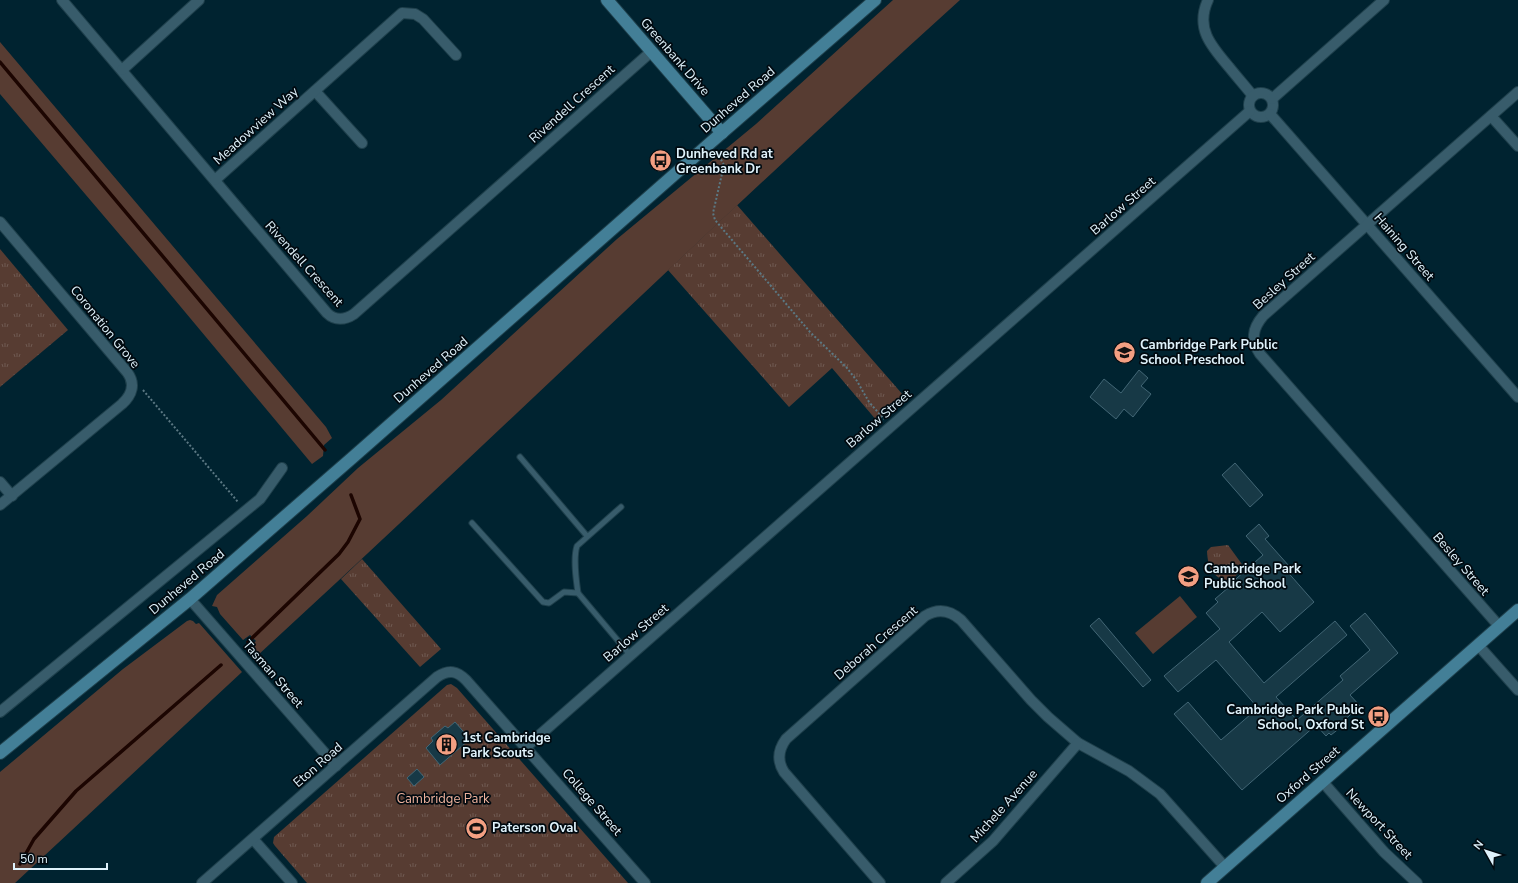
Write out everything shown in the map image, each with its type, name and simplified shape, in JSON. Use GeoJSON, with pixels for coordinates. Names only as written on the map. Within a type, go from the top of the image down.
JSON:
{"type":"FeatureCollection","features":[{"type":"Feature","properties":{"kind":"main road","name":"Greenbank Drive"},"geometry":{"type":"LineString","coordinates":[[607,0],[722,133]]}},
{"type":"Feature","properties":{"kind":"main road","name":"Dunheved Road"},"geometry":{"type":"LineString","coordinates":[[0,753],[190,599],[875,0]]}},
{"type":"Feature","properties":{"kind":"main road","name":"Oxford Street"},"geometry":{"type":"LineString","coordinates":[[1207,883],[1518,610]]}},
{"type":"Feature","properties":{"kind":"street","name":"Rivendell Crescent"},"geometry":{"type":"LineString","coordinates":[[62,0],[328,315],[335,318],[347,318],[354,314],[652,51]]}},
{"type":"Feature","properties":{"kind":"street"},"geometry":{"type":"LineString","coordinates":[[122,70],[199,0]]}},
{"type":"Feature","properties":{"kind":"street"},"geometry":{"type":"LineString","coordinates":[[1208,0],[1203,20],[1206,35],[1213,48],[1253,96]]}},
{"type":"Feature","properties":{"kind":"street"},"geometry":{"type":"LineString","coordinates":[[1272,99],[1384,0]]}},
{"type":"Feature","properties":{"kind":"street","name":"Meadowview Way"},"geometry":{"type":"LineString","coordinates":[[214,180],[402,13],[415,14],[424,19],[456,55]]}},
{"type":"Feature","properties":{"kind":"street","name":"Meadowview Way"},"geometry":{"type":"LineString","coordinates":[[315,91],[362,143]]}},
{"type":"Feature","properties":{"kind":"street","name":"Besley Street"},"geometry":{"type":"LineString","coordinates":[[1499,626],[1260,354],[1253,341],[1253,334],[1255,327],[1263,316],[1518,92]]}},
{"type":"Feature","properties":{"kind":"street"},"geometry":{"type":"LineString","coordinates":[[1263,93],[1272,99],[1273,107],[1270,114],[1259,117],[1250,112],[1249,102],[1253,96],[1263,93]]}},
{"type":"Feature","properties":{"kind":"street","name":"Barlow Street"},"geometry":{"type":"LineString","coordinates":[[526,747],[1250,112]]}},
{"type":"Feature","properties":{"kind":"street","name":"Haining Street"},"geometry":{"type":"LineString","coordinates":[[1270,114],[1518,396]]}},
{"type":"Feature","properties":{"kind":"street"},"geometry":{"type":"LineString","coordinates":[[1491,116],[1518,146]]}},
{"type":"Feature","properties":{"kind":"street","name":"Coronation Grove"},"geometry":{"type":"LineString","coordinates":[[0,222],[127,372],[131,378],[132,386],[130,396],[122,404],[0,505]]}},
{"type":"Feature","properties":{"kind":"street","name":"Dunheved Road"},"geometry":{"type":"LineString","coordinates":[[0,712],[260,499],[282,468]]}},
{"type":"Feature","properties":{"kind":"street"},"geometry":{"type":"LineString","coordinates":[[0,482],[12,496]]}},
{"type":"Feature","properties":{"kind":"street","name":"Tasman Street"},"geometry":{"type":"LineString","coordinates":[[190,599],[336,766]]}},
{"type":"Feature","properties":{"kind":"street","name":"Deborah Crescent"},"geometry":{"type":"LineString","coordinates":[[880,883],[784,772],[780,764],[780,751],[786,739],[926,616],[939,611],[949,612],[958,617],[1048,718],[1078,743],[1129,771],[1150,786],[1170,804],[1225,867]]}},
{"type":"Feature","properties":{"kind":"street"},"geometry":{"type":"LineString","coordinates":[[1478,645],[1518,690]]}},
{"type":"Feature","properties":{"kind":"street","name":"Eton Road"},"geometry":{"type":"LineString","coordinates":[[202,883],[438,677],[448,671],[452,671]]}},
{"type":"Feature","properties":{"kind":"street","name":"College Street"},"geometry":{"type":"LineString","coordinates":[[452,671],[462,675],[645,883]]}},
{"type":"Feature","properties":{"kind":"street","name":"Michele Avenue"},"geometry":{"type":"LineString","coordinates":[[946,883],[993,841],[1078,743]]}},
{"type":"Feature","properties":{"kind":"street","name":"Newport Street"},"geometry":{"type":"LineString","coordinates":[[1322,781],[1384,852],[1417,883]]}},
{"type":"Feature","properties":{"kind":"street"},"geometry":{"type":"LineString","coordinates":[[253,839],[292,883]]}},
{"type":"Feature","properties":{"kind":"lane"},"geometry":{"type":"LineString","coordinates":[[520,457],[588,536]]}},
{"type":"Feature","properties":{"kind":"lane"},"geometry":{"type":"LineString","coordinates":[[621,507],[579,543],[576,549],[578,593],[630,655]]}},
{"type":"Feature","properties":{"kind":"lane"},"geometry":{"type":"LineString","coordinates":[[472,523],[543,602],[548,603],[564,592],[578,593]]}},
{"type":"Feature","properties":{"kind":"path"},"geometry":{"type":"LineString","coordinates":[[719,156],[723,162],[724,168],[713,213],[715,220],[810,332],[847,368],[857,381],[869,402],[891,426]]}},
{"type":"Feature","properties":{"kind":"path"},"geometry":{"type":"LineString","coordinates":[[141,388],[241,506]]}},
{"type":"Feature","properties":{"kind":"green space"},"geometry":{"type":"Polygon","coordinates":[[[893,0],[960,0],[695,245],[257,656],[249,647],[256,641],[250,635],[243,640],[220,614],[217,607],[212,606],[217,595],[307,516],[358,468],[441,400],[617,239],[756,124],[893,0]]]}},
{"type":"Feature","properties":{"kind":"green space"},"geometry":{"type":"Polygon","coordinates":[[[0,42],[326,427],[332,438],[324,445],[323,456],[312,464],[0,94],[0,42]]]}},
{"type":"Feature","properties":{"kind":"green space"},"geometry":{"type":"Polygon","coordinates":[[[737,205],[904,396],[877,421],[832,368],[789,407],[668,270],[737,205]]]}},
{"type":"Feature","properties":{"kind":"green space"},"geometry":{"type":"Polygon","coordinates":[[[0,249],[68,330],[0,387],[0,249]]]}},
{"type":"Feature","properties":{"kind":"green space"},"geometry":{"type":"Polygon","coordinates":[[[1228,545],[1244,567],[1229,583],[1219,578],[1212,571],[1208,563],[1207,551],[1211,547],[1228,545]]]}},
{"type":"Feature","properties":{"kind":"green space"},"geometry":{"type":"Polygon","coordinates":[[[362,559],[441,649],[420,667],[341,579],[362,559]]]}},
{"type":"Feature","properties":{"kind":"green space"},"geometry":{"type":"Polygon","coordinates":[[[1180,596],[1197,617],[1153,654],[1135,633],[1180,596]]]}},
{"type":"Feature","properties":{"kind":"green space"},"geometry":{"type":"Polygon","coordinates":[[[190,620],[196,624],[199,623],[242,672],[15,883],[0,883],[0,772],[123,669],[190,620]]]}},
{"type":"Feature","properties":{"kind":"green space","name":"Cambridge Park"},"geometry":{"type":"Polygon","coordinates":[[[451,684],[457,688],[628,883],[307,883],[275,846],[273,843],[274,837],[447,685],[451,684]]]}},
{"type":"Feature","properties":{"kind":"building"},"geometry":{"type":"Polygon","coordinates":[[[1139,370],[1148,378],[1141,386],[1151,394],[1133,417],[1124,409],[1116,419],[1090,397],[1104,379],[1121,393],[1139,370]]]}},
{"type":"Feature","properties":{"kind":"building"},"geometry":{"type":"Polygon","coordinates":[[[1235,463],[1263,495],[1250,507],[1222,475],[1235,463]]]}},
{"type":"Feature","properties":{"kind":"building"},"geometry":{"type":"Polygon","coordinates":[[[1259,524],[1269,536],[1265,539],[1289,566],[1285,569],[1314,602],[1280,632],[1262,612],[1229,642],[1264,683],[1335,621],[1347,635],[1276,697],[1297,720],[1343,680],[1340,676],[1370,650],[1350,626],[1365,613],[1398,653],[1350,695],[1360,706],[1339,725],[1341,727],[1331,735],[1329,733],[1326,736],[1316,725],[1242,790],[1174,714],[1188,702],[1221,740],[1258,708],[1216,660],[1178,692],[1164,676],[1220,629],[1206,613],[1218,602],[1215,599],[1263,555],[1246,536],[1259,524]]]}},
{"type":"Feature","properties":{"kind":"building"},"geometry":{"type":"Polygon","coordinates":[[[1099,618],[1151,680],[1143,687],[1090,626],[1099,618]]]}},
{"type":"Feature","properties":{"kind":"building","name":"1st Cambridge Park Scouts"},"geometry":{"type":"Polygon","coordinates":[[[455,722],[470,739],[440,765],[426,748],[433,741],[431,738],[445,726],[448,728],[455,722]]]}},
{"type":"Feature","properties":{"kind":"building"},"geometry":{"type":"Polygon","coordinates":[[[417,769],[424,777],[414,786],[407,778],[417,769]]]}},
{"type":"Feature","properties":{"kind":"waterway"},"geometry":{"type":"LineString","coordinates":[[0,62],[325,450]]}},
{"type":"Feature","properties":{"kind":"waterway"},"geometry":{"type":"LineString","coordinates":[[248,642],[339,554],[348,542],[360,519],[351,495]]}},
{"type":"Feature","properties":{"kind":"waterway"},"geometry":{"type":"LineString","coordinates":[[20,864],[34,839],[76,791],[221,665]]}},
{"type":"Feature","properties":{"kind":"place","name":"Dunheved Rd at Greenbank Dr"},"geometry":{"type":"Point","coordinates":[660,161]}},
{"type":"Feature","properties":{"kind":"place","name":"Cambridge Park Public School Preschool"},"geometry":{"type":"Point","coordinates":[1124,352]}},
{"type":"Feature","properties":{"kind":"place","name":"Cambridge Park Public School"},"geometry":{"type":"Point","coordinates":[1188,576]}},
{"type":"Feature","properties":{"kind":"place","name":"Cambridge Park Public School, Oxford St"},"geometry":{"type":"Point","coordinates":[1379,717]}},
{"type":"Feature","properties":{"kind":"place","name":"1st Cambridge Park Scouts"},"geometry":{"type":"Point","coordinates":[446,745]}},
{"type":"Feature","properties":{"kind":"place","name":"Paterson Oval"},"geometry":{"type":"Point","coordinates":[476,828]}}]}
